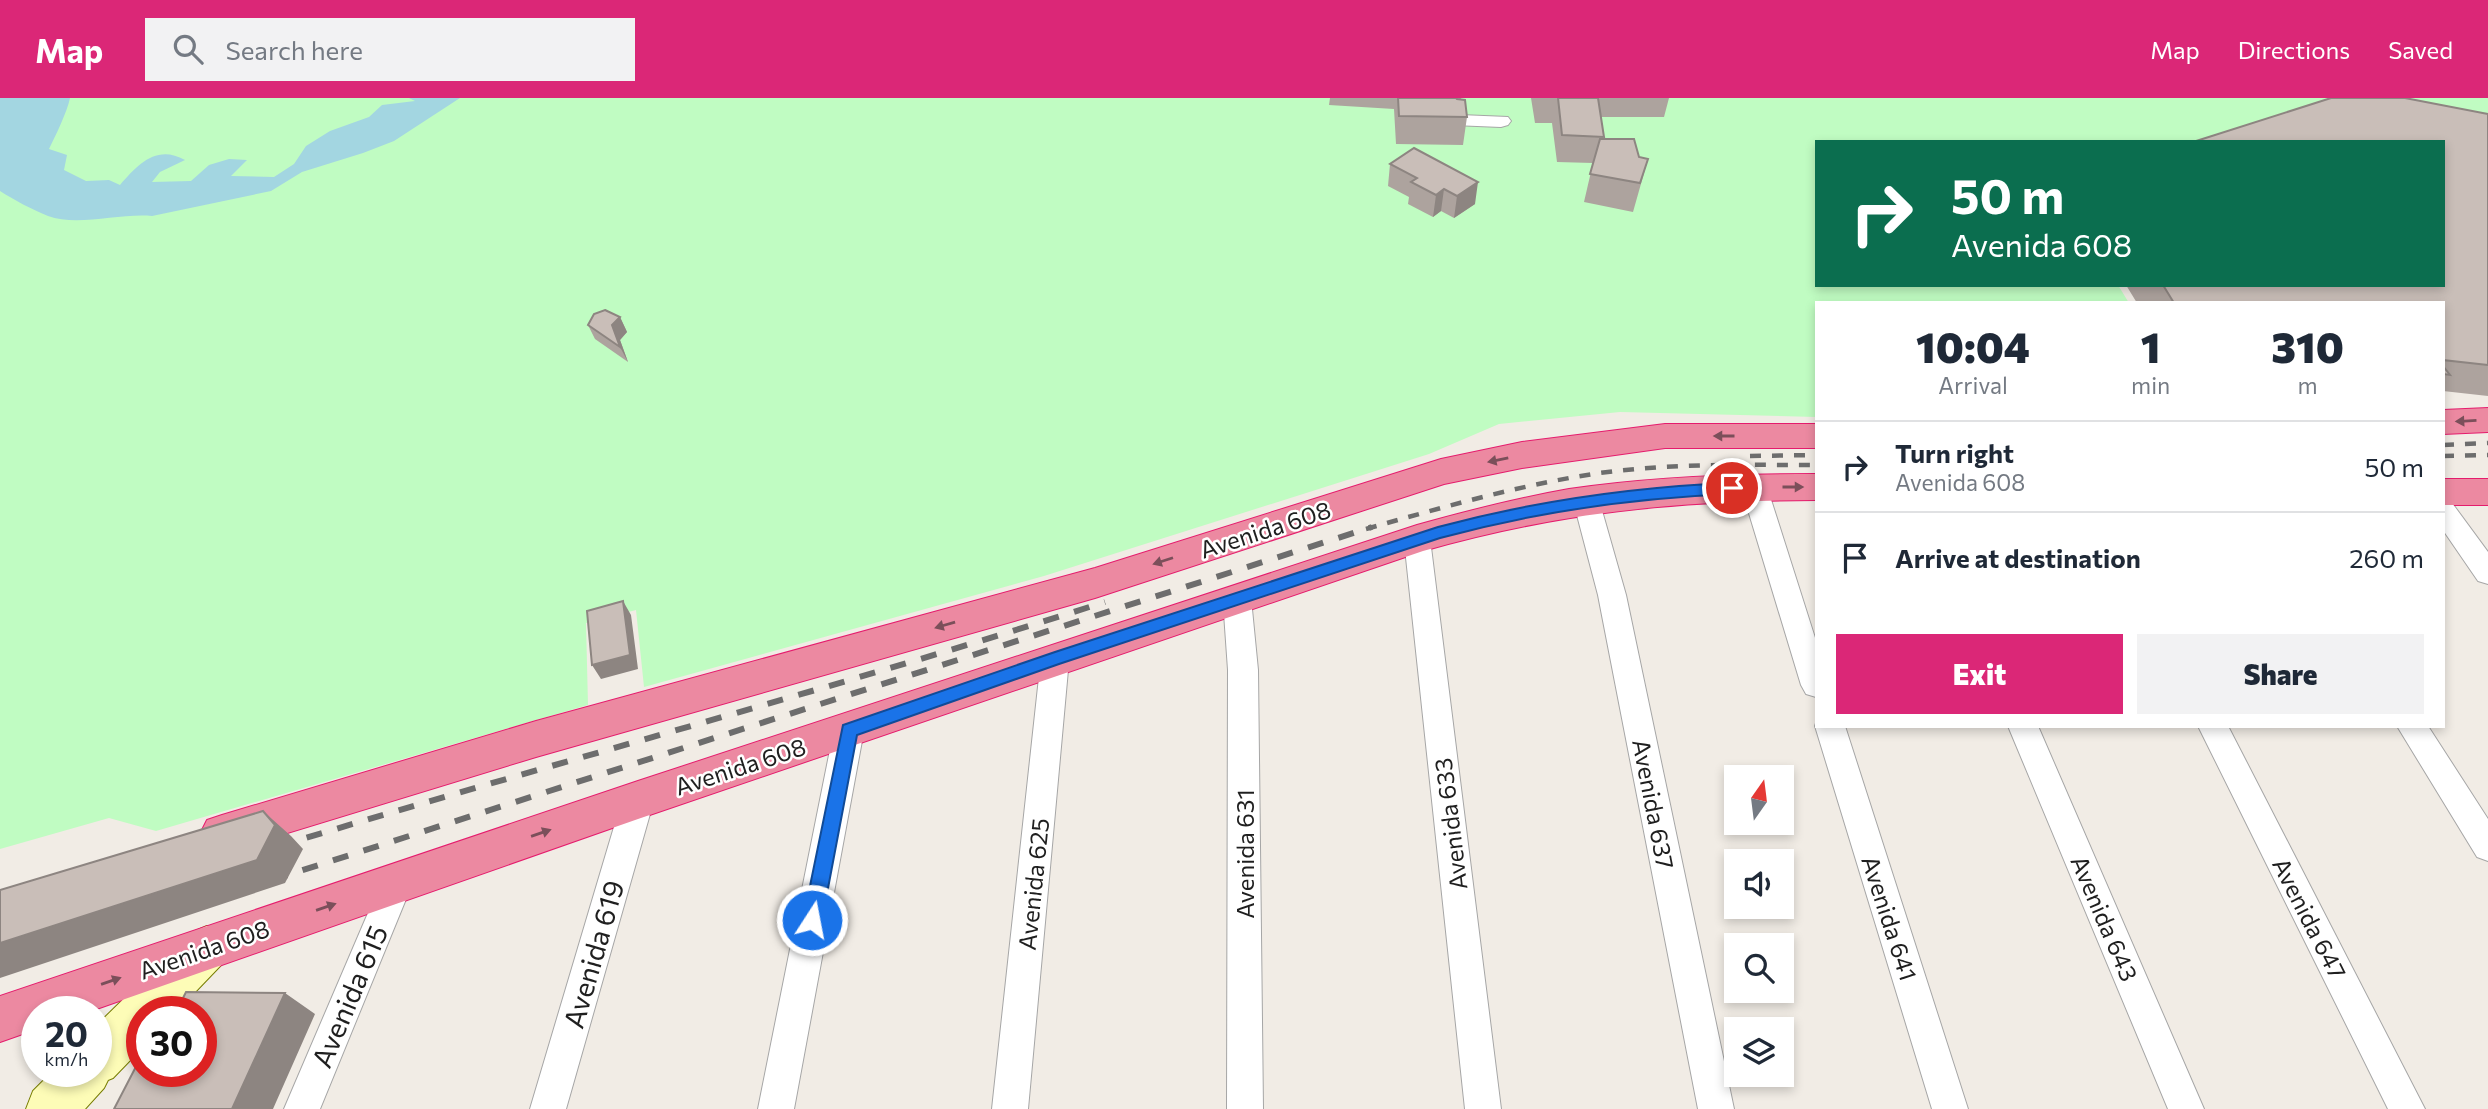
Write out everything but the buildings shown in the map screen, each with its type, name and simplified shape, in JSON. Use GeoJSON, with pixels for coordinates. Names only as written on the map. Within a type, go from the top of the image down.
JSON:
{"type":"FeatureCollection","features":[{"type":"Feature","properties":{"kind":"highway"},"geometry":{"type":"LineString","coordinates":[[2445,422],[2488,420]]}},
{"type":"Feature","properties":{"kind":"highway","name":"Avenida 608"},"geometry":{"type":"LineString","coordinates":[[184,846],[536,738],[1095,583],[1441,472],[1522,454],[1665,436],[1815,436]]}},
{"type":"Feature","properties":{"kind":"highway","name":"Avenida 608"},"geometry":{"type":"LineString","coordinates":[[0,1019],[638,800],[1417,539],[1502,515],[1586,500],[1667,491],[1815,487]]}},
{"type":"Feature","properties":{"kind":"highway"},"geometry":{"type":"LineString","coordinates":[[2445,492],[2488,492]]}},
{"type":"Feature","properties":{"kind":"street"},"geometry":{"type":"LineString","coordinates":[[1460,121],[1501,121]]}},
{"type":"Feature","properties":{"kind":"street"},"geometry":{"type":"LineString","coordinates":[[1754,487],[1815,682]]}},
{"type":"Feature","properties":{"kind":"street","name":"Avenida 637"},"geometry":{"type":"LineString","coordinates":[[1586,500],[1612,595],[1716,1109]]}},
{"type":"Feature","properties":{"kind":"street"},"geometry":{"type":"LineString","coordinates":[[2445,513],[2488,573]]}},
{"type":"Feature","properties":{"kind":"street","name":"Avenida 633"},"geometry":{"type":"LineString","coordinates":[[1417,539],[1483,1109]]}},
{"type":"Feature","properties":{"kind":"street","name":"Avenida 631"},"geometry":{"type":"LineString","coordinates":[[1237,599],[1244,670],[1245,1109]]}},
{"type":"Feature","properties":{"kind":"street","name":"Avenida 625"},"geometry":{"type":"LineString","coordinates":[[1010,1109],[1055,659]]}},
{"type":"Feature","properties":{"kind":"street","name":"Avenida 641"},"geometry":{"type":"LineString","coordinates":[[1830,728],[1950,1109]]}},
{"type":"Feature","properties":{"kind":"street","name":"Avenida 643"},"geometry":{"type":"LineString","coordinates":[[2025,728],[2186,1109]]}},
{"type":"Feature","properties":{"kind":"street","name":"Avenida 647"},"geometry":{"type":"LineString","coordinates":[[2214,728],[2407,1109]]}},
{"type":"Feature","properties":{"kind":"street"},"geometry":{"type":"LineString","coordinates":[[2413,728],[2488,847]]}},
{"type":"Feature","properties":{"kind":"street"},"geometry":{"type":"LineString","coordinates":[[776,1109],[849,730]]}},
{"type":"Feature","properties":{"kind":"street","name":"Avenida 619"},"geometry":{"type":"LineString","coordinates":[[548,1109],[638,800]]}},
{"type":"Feature","properties":{"kind":"street","name":"Avenida 615"},"geometry":{"type":"LineString","coordinates":[[302,1109],[397,882]]}},
{"type":"Feature","properties":{"kind":"street"},"geometry":{"type":"LineString","coordinates":[[159,996],[207,948]]}},
{"type":"Feature","properties":{"kind":"street"},"geometry":{"type":"LineString","coordinates":[[112,1044],[126,1030]]}},
{"type":"Feature","properties":{"kind":"street"},"geometry":{"type":"LineString","coordinates":[[51,1109],[72,1087]]}},
{"type":"Feature","properties":{"kind":"green space"},"geometry":{"type":"Polygon","coordinates":[[[0,98],[2488,98],[2488,145],[2339,116],[2261,140],[1815,140],[1815,287],[2119,287],[2128,301],[1815,301],[1815,417],[1620,412],[1499,424],[1429,454],[1044,576],[644,687],[636,610],[586,623],[588,705],[156,831],[109,818],[0,849],[0,98]]]}},
{"type":"Feature","properties":{"kind":"water"},"geometry":{"type":"Polygon","coordinates":[[[0,98],[70,98],[49,149],[67,155],[64,170],[86,181],[109,180],[120,185],[141,164],[157,155],[166,154],[185,160],[160,172],[152,182],[191,181],[209,165],[229,159],[247,160],[231,176],[274,177],[294,164],[306,146],[330,131],[369,117],[382,105],[415,101],[409,98],[460,98],[394,141],[302,172],[271,191],[152,216],[72,220],[48,216],[0,191],[0,98]]]}},
{"type":"Feature","properties":{"kind":"railway"},"geometry":{"type":"LineString","coordinates":[[2445,445],[2488,443]]}},
{"type":"Feature","properties":{"kind":"railway"},"geometry":{"type":"LineString","coordinates":[[1750,456],[1815,455]]}},
{"type":"Feature","properties":{"kind":"railway"},"geometry":{"type":"LineString","coordinates":[[2445,456],[2488,455]]}},
{"type":"Feature","properties":{"kind":"railway"},"geometry":{"type":"LineString","coordinates":[[1366,529],[1507,491],[1621,470],[1677,466],[1815,465]]}},
{"type":"Feature","properties":{"kind":"railway"},"geometry":{"type":"LineString","coordinates":[[272,880],[1372,527]]}},
{"type":"Feature","properties":{"kind":"railway"},"geometry":{"type":"LineString","coordinates":[[276,847],[898,666],[1105,602]]}},
{"type":"Feature","properties":{"kind":"route"},"geometry":{"type":"LineString","coordinates":[[812,920],[849,730],[1417,539],[1502,515],[1586,500],[1667,491],[1732,488]]}}]}
